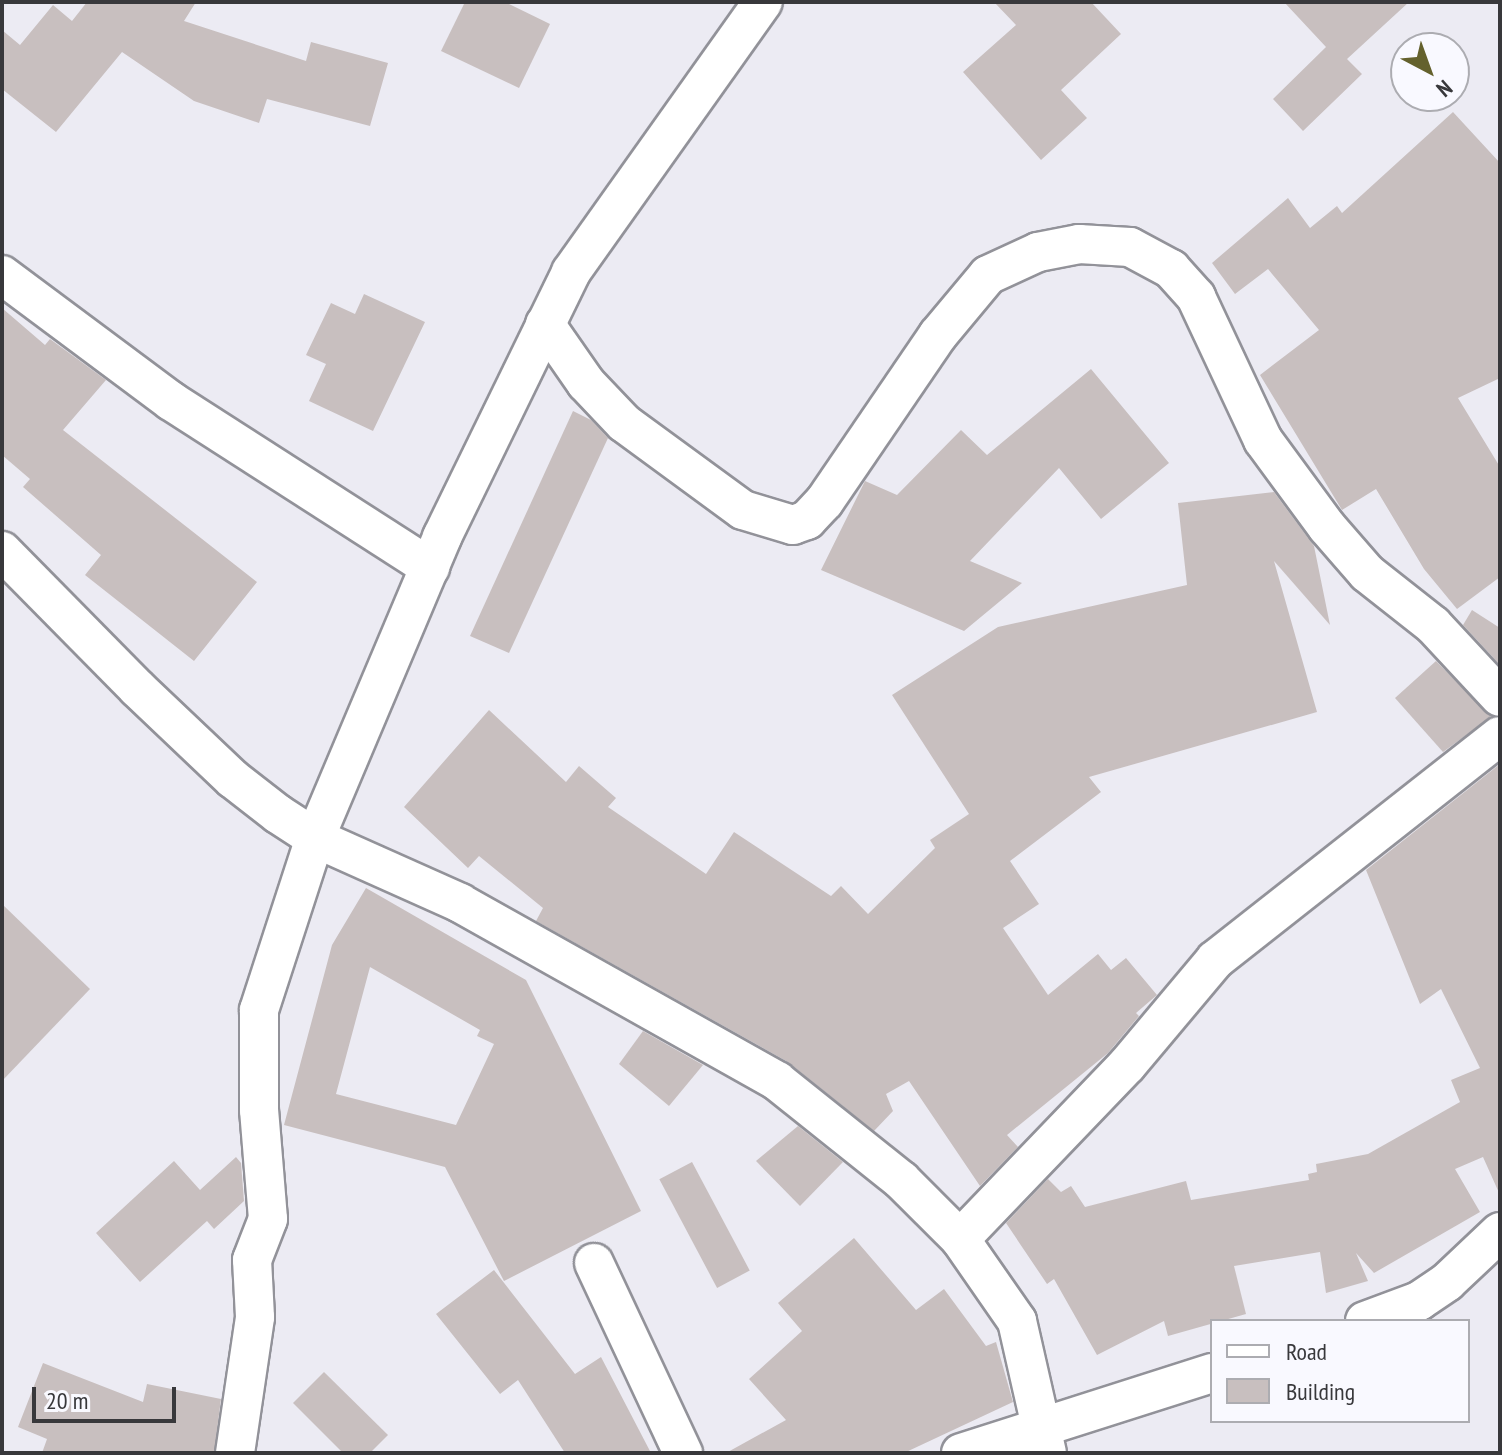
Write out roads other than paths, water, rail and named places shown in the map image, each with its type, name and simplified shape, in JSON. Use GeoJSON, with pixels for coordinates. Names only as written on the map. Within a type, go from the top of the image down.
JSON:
{"type":"FeatureCollection","features":[{"type":"Feature","properties":{"kind":"street"},"geometry":{"type":"LineString","coordinates":[[235,1453],[255,1317],[252,1260],[268,1219],[259,1110],[259,1010],[315,838],[430,567],[571,272],[763,2]]}},
{"type":"Feature","properties":{"kind":"street"},"geometry":{"type":"LineString","coordinates":[[545,324],[586,383],[624,423],[743,510],[793,525],[807,520],[824,502],[938,335],[988,275],[1038,252],[1079,244],[1130,247],[1171,269],[1196,297],[1263,440],[1327,527],[1367,573],[1433,625],[1500,697]]}},
{"type":"Feature","properties":{"kind":"street"},"geometry":{"type":"LineString","coordinates":[[2,275],[171,401],[430,567]]}},
{"type":"Feature","properties":{"kind":"street"},"geometry":{"type":"LineString","coordinates":[[2,551],[233,779],[315,838],[460,903],[777,1081],[901,1180],[960,1239],[1017,1321],[1045,1442]]}},
{"type":"Feature","properties":{"kind":"street"},"geometry":{"type":"LineString","coordinates":[[960,1239],[1127,1065],[1215,960],[1500,736]]}},
{"type":"Feature","properties":{"kind":"street"},"geometry":{"type":"LineString","coordinates":[[1370,1319],[1419,1301],[1447,1282],[1500,1232]]}},
{"type":"Feature","properties":{"kind":"street"},"geometry":{"type":"LineString","coordinates":[[594,1263],[683,1453]]}},
{"type":"Feature","properties":{"kind":"street"},"geometry":{"type":"LineString","coordinates":[[961,1453],[1045,1442],[1210,1374]]}}]}
